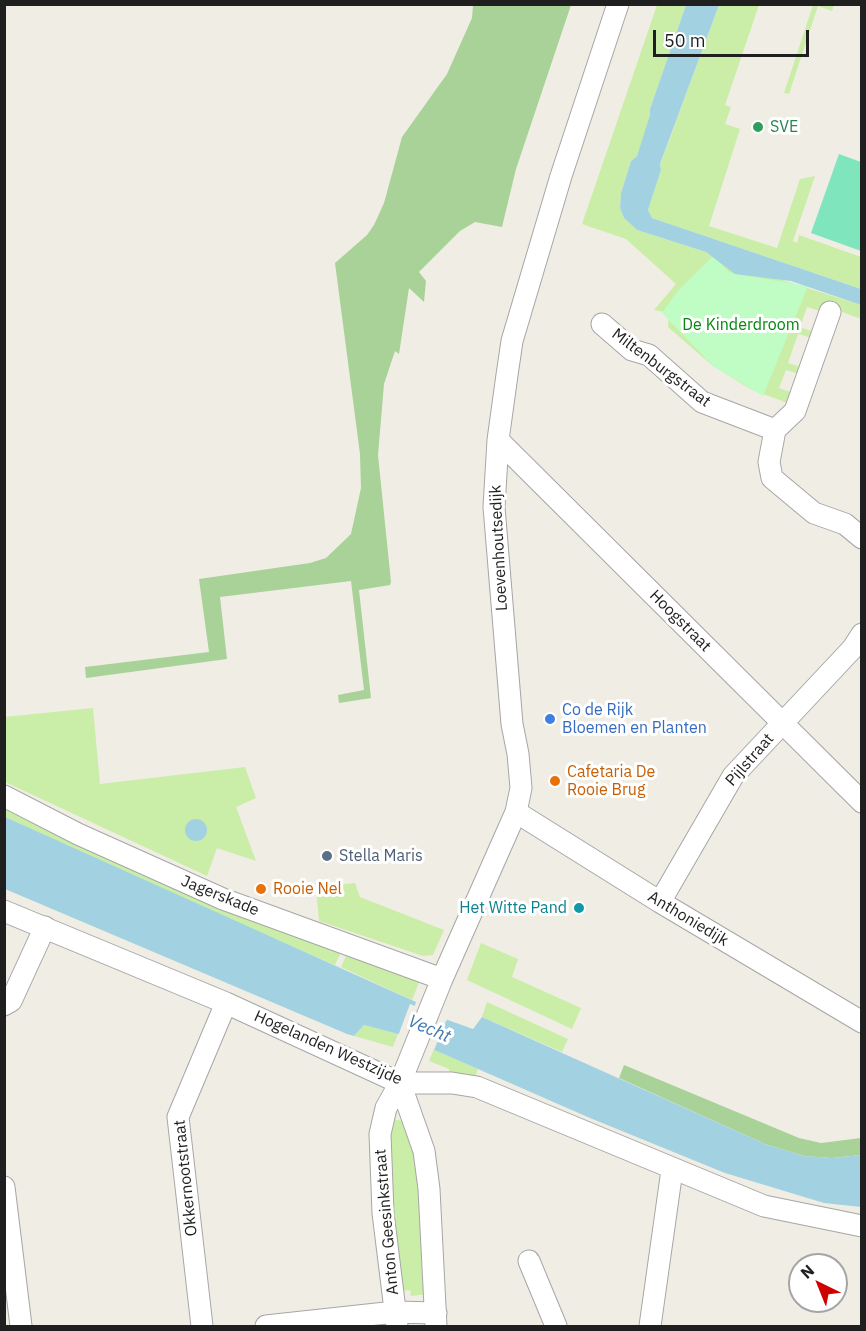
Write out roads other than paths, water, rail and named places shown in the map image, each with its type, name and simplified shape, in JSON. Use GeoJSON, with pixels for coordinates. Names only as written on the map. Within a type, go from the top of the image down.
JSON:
{"type":"FeatureCollection","features":[{"type":"Feature","properties":{"kind":"street","name":"Loevenhoutsedijk"},"geometry":{"type":"LineString","coordinates":[[400,1083],[442,979],[516,812],[521,788],[512,724],[494,507],[498,440],[513,341],[572,141],[618,4]]}},
{"type":"Feature","properties":{"kind":"street"},"geometry":{"type":"LineString","coordinates":[[830,312],[795,411],[775,430],[769,462],[772,478],[814,513],[845,524],[861,538]]}},
{"type":"Feature","properties":{"kind":"street","name":"Miltenburgstraat"},"geometry":{"type":"LineString","coordinates":[[602,324],[632,350],[649,355],[702,402],[775,430]]}},
{"type":"Feature","properties":{"kind":"street","name":"Hoogstraat"},"geometry":{"type":"LineString","coordinates":[[498,440],[861,801]]}},
{"type":"Feature","properties":{"kind":"street","name":"Pijlstraat"},"geometry":{"type":"LineString","coordinates":[[660,902],[733,776],[853,648],[861,634]]}},
{"type":"Feature","properties":{"kind":"street","name":"Jagerskade"},"geometry":{"type":"LineString","coordinates":[[4,796],[88,839],[223,898],[442,979]]}},
{"type":"Feature","properties":{"kind":"street","name":"Anthoniedijk"},"geometry":{"type":"LineString","coordinates":[[516,812],[660,902],[861,1022]]}},
{"type":"Feature","properties":{"kind":"street","name":"Hogelanden Westzijde"},"geometry":{"type":"LineString","coordinates":[[4,911],[226,1003],[400,1083],[452,1083],[477,1087],[672,1170],[764,1206],[861,1226]]}},
{"type":"Feature","properties":{"kind":"street"},"geometry":{"type":"LineString","coordinates":[[4,1005],[11,1001],[45,927]]}},
{"type":"Feature","properties":{"kind":"street","name":"Okkernootstraat"},"geometry":{"type":"LineString","coordinates":[[202,1326],[178,1117],[226,1003]]}},
{"type":"Feature","properties":{"kind":"street","name":"Anton Geesinkstraat"},"geometry":{"type":"LineString","coordinates":[[400,1083],[424,1151],[436,1320],[396,1319],[383,1213],[380,1134],[386,1108],[400,1083]]}},
{"type":"Feature","properties":{"kind":"street"},"geometry":{"type":"LineString","coordinates":[[650,1326],[672,1170]]}},
{"type":"Feature","properties":{"kind":"street"},"geometry":{"type":"LineString","coordinates":[[4,1187],[21,1326]]}},
{"type":"Feature","properties":{"kind":"street"},"geometry":{"type":"LineString","coordinates":[[529,1261],[556,1326]]}},
{"type":"Feature","properties":{"kind":"street"},"geometry":{"type":"LineString","coordinates":[[266,1326],[396,1319]]}},
{"type":"Feature","properties":{"kind":"water"},"geometry":{"type":"Polygon","coordinates":[[[686,5],[719,5],[660,164],[661,170],[648,210],[652,218],[861,289],[861,305],[791,281],[735,274],[706,252],[637,230],[624,218],[620,208],[621,193],[631,161],[637,156],[650,109],[686,5]]]}},
{"type":"Feature","properties":{"kind":"water","name":"Vecht"},"geometry":{"type":"Polygon","coordinates":[[[5,817],[416,1002],[414,1008],[473,1029],[482,1017],[765,1144],[804,1156],[832,1158],[861,1155],[861,1207],[824,1203],[725,1173],[590,1118],[398,1034],[364,1025],[354,1036],[347,1034],[5,889],[5,817]]]}},
{"type":"Feature","properties":{"kind":"water"},"geometry":{"type":"Polygon","coordinates":[[[196,819],[204,822],[207,830],[204,838],[196,841],[188,838],[185,830],[188,822],[196,819]]]}},
{"type":"Feature","properties":{"kind":"place","name":"SVE"},"geometry":{"type":"Point","coordinates":[758,127]}},
{"type":"Feature","properties":{"kind":"place","name":"Co de Rijk Bloemen en Planten"},"geometry":{"type":"Point","coordinates":[550,719]}},
{"type":"Feature","properties":{"kind":"place","name":"Cafetaria De Rooie Brug"},"geometry":{"type":"Point","coordinates":[555,781]}},
{"type":"Feature","properties":{"kind":"place","name":"Stella Maris"},"geometry":{"type":"Point","coordinates":[327,856]}},
{"type":"Feature","properties":{"kind":"place","name":"Rooie Nel"},"geometry":{"type":"Point","coordinates":[261,889]}},
{"type":"Feature","properties":{"kind":"place","name":"Het Witte Pand"},"geometry":{"type":"Point","coordinates":[579,908]}},
{"type":"Feature","properties":{"kind":"park label","name":"De Kinderdroom"},"geometry":{"type":"Point","coordinates":[741,325]}}]}
